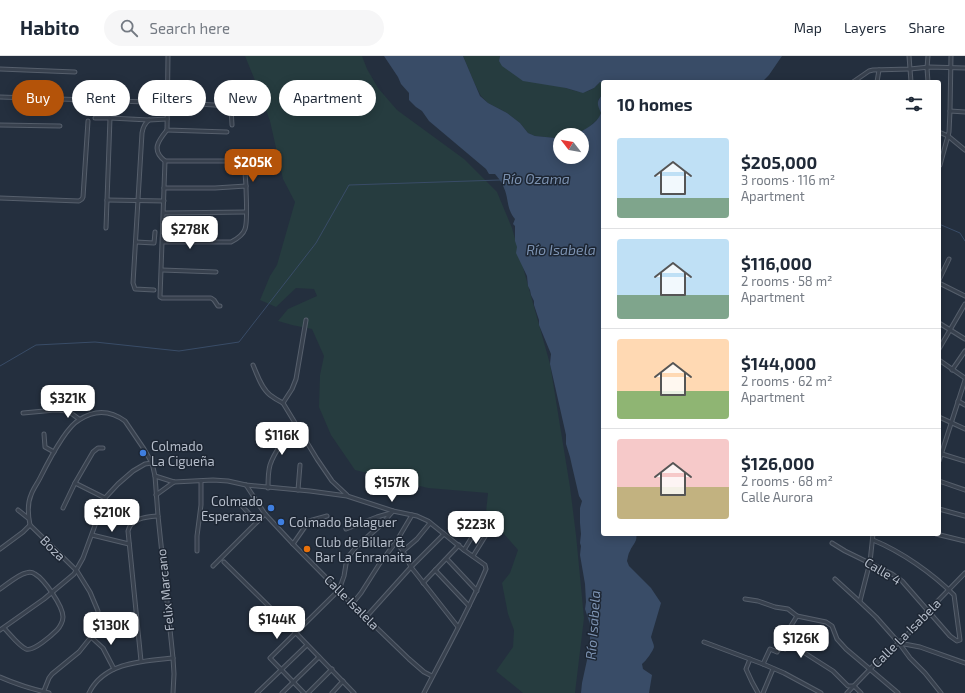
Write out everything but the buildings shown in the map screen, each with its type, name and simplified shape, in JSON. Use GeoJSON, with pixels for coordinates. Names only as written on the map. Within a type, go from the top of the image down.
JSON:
{"type":"FeatureCollection","features":[{"type":"Feature","properties":{"kind":"street"},"geometry":{"type":"LineString","coordinates":[[167,80],[168,56]]}},
{"type":"Feature","properties":{"kind":"street"},"geometry":{"type":"LineString","coordinates":[[909,56],[911,80]]}},
{"type":"Feature","properties":{"kind":"street"},"geometry":{"type":"LineString","coordinates":[[928,56],[928,80]]}},
{"type":"Feature","properties":{"kind":"street"},"geometry":{"type":"LineString","coordinates":[[941,161],[948,136],[951,56]]}},
{"type":"Feature","properties":{"kind":"street"},"geometry":{"type":"LineString","coordinates":[[856,80],[873,70],[928,67],[965,68]]}},
{"type":"Feature","properties":{"kind":"street"},"geometry":{"type":"LineString","coordinates":[[0,69],[75,72]]}},
{"type":"Feature","properties":{"kind":"street"},"geometry":{"type":"LineString","coordinates":[[877,80],[879,70]]}},
{"type":"Feature","properties":{"kind":"street"},"geometry":{"type":"LineString","coordinates":[[0,97],[138,102]]}},
{"type":"Feature","properties":{"kind":"street"},"geometry":{"type":"LineString","coordinates":[[206,104],[230,106],[232,125]]}},
{"type":"Feature","properties":{"kind":"street"},"geometry":{"type":"LineString","coordinates":[[950,110],[965,112]]}},
{"type":"Feature","properties":{"kind":"street"},"geometry":{"type":"LineString","coordinates":[[95,118],[149,120],[167,119],[167,130],[157,144],[157,150],[160,157],[165,161],[233,161]]}},
{"type":"Feature","properties":{"kind":"street"},"geometry":{"type":"LineString","coordinates":[[106,228],[110,118]]}},
{"type":"Feature","properties":{"kind":"street"},"geometry":{"type":"LineString","coordinates":[[149,120],[143,127],[142,133],[133,286],[138,290],[154,290]]}},
{"type":"Feature","properties":{"kind":"street"},"geometry":{"type":"LineString","coordinates":[[0,198],[82,200],[88,121]]}},
{"type":"Feature","properties":{"kind":"street"},"geometry":{"type":"LineString","coordinates":[[0,125],[60,126]]}},
{"type":"Feature","properties":{"kind":"street"},"geometry":{"type":"LineString","coordinates":[[167,130],[227,132]]}},
{"type":"Feature","properties":{"kind":"street"},"geometry":{"type":"LineString","coordinates":[[941,133],[948,136],[965,150]]}},
{"type":"Feature","properties":{"kind":"street"},"geometry":{"type":"LineString","coordinates":[[163,242],[231,242],[238,238],[245,230],[246,212],[244,158],[239,158]]}},
{"type":"Feature","properties":{"kind":"street"},"geometry":{"type":"LineString","coordinates":[[165,161],[161,297],[211,298],[218,306],[220,306]]}},
{"type":"Feature","properties":{"kind":"street"},"geometry":{"type":"LineString","coordinates":[[164,188],[215,188],[246,186]]}},
{"type":"Feature","properties":{"kind":"street"},"geometry":{"type":"LineString","coordinates":[[107,200],[164,201]]}},
{"type":"Feature","properties":{"kind":"street"},"geometry":{"type":"LineString","coordinates":[[164,213],[246,212]]}},
{"type":"Feature","properties":{"kind":"street"},"geometry":{"type":"LineString","coordinates":[[136,242],[154,243],[155,232]]}},
{"type":"Feature","properties":{"kind":"street"},"geometry":{"type":"LineString","coordinates":[[941,277],[949,259]]}},
{"type":"Feature","properties":{"kind":"street"},"geometry":{"type":"LineString","coordinates":[[162,270],[216,272]]}},
{"type":"Feature","properties":{"kind":"street"},"geometry":{"type":"LineString","coordinates":[[941,283],[965,296]]}},
{"type":"Feature","properties":{"kind":"street"},"geometry":{"type":"LineString","coordinates":[[941,346],[965,304]]}},
{"type":"Feature","properties":{"kind":"street"},"geometry":{"type":"LineString","coordinates":[[283,403],[292,389],[296,379],[306,320]]}},
{"type":"Feature","properties":{"kind":"street"},"geometry":{"type":"LineString","coordinates":[[941,323],[965,339]]}},
{"type":"Feature","properties":{"kind":"street"},"geometry":{"type":"LineString","coordinates":[[952,370],[965,351]]}},
{"type":"Feature","properties":{"kind":"street"},"geometry":{"type":"LineString","coordinates":[[941,362],[965,379],[942,454],[965,462]]}},
{"type":"Feature","properties":{"kind":"street"},"geometry":{"type":"LineString","coordinates":[[253,364],[266,392],[283,403],[332,481],[347,496]]}},
{"type":"Feature","properties":{"kind":"street"},"geometry":{"type":"LineString","coordinates":[[958,401],[965,405]]}},
{"type":"Feature","properties":{"kind":"street"},"geometry":{"type":"LineString","coordinates":[[0,549],[30,525],[28,518],[31,495],[66,433],[79,419],[68,411],[55,410],[23,413]]}},
{"type":"Feature","properties":{"kind":"street","name":"Felix Marcano"},"geometry":{"type":"LineString","coordinates":[[79,419],[95,413],[106,412],[122,418],[152,463],[155,476],[173,658],[173,693]]}},
{"type":"Feature","properties":{"kind":"street"},"geometry":{"type":"LineString","coordinates":[[941,418],[965,429]]}},
{"type":"Feature","properties":{"kind":"street"},"geometry":{"type":"LineString","coordinates":[[268,488],[270,466],[276,452],[286,437],[297,426]]}},
{"type":"Feature","properties":{"kind":"street"},"geometry":{"type":"LineString","coordinates":[[44,434],[45,447],[54,452]]}},
{"type":"Feature","properties":{"kind":"street"},"geometry":{"type":"LineString","coordinates":[[64,508],[75,483],[93,452],[98,448],[102,448]]}},
{"type":"Feature","properties":{"kind":"street"},"geometry":{"type":"LineString","coordinates":[[0,630],[52,593],[76,571],[83,558],[105,498],[133,471],[145,464],[152,463]]}},
{"type":"Feature","properties":{"kind":"street"},"geometry":{"type":"LineString","coordinates":[[298,490],[300,465]]}},
{"type":"Feature","properties":{"kind":"street"},"geometry":{"type":"LineString","coordinates":[[155,476],[174,482],[228,481],[268,488],[347,496],[392,512],[417,516],[430,523],[458,546],[485,565],[486,569],[477,591],[424,693]]}},
{"type":"Feature","properties":{"kind":"street"},"geometry":{"type":"LineString","coordinates":[[197,551],[197,536],[202,505],[201,481]]}},
{"type":"Feature","properties":{"kind":"street"},"geometry":{"type":"LineString","coordinates":[[156,495],[174,482]]}},
{"type":"Feature","properties":{"kind":"street"},"geometry":{"type":"LineString","coordinates":[[941,482],[965,490]]}},
{"type":"Feature","properties":{"kind":"street"},"geometry":{"type":"LineString","coordinates":[[75,483],[105,498]]}},
{"type":"Feature","properties":{"kind":"street","name":"Calle Isalela"},"geometry":{"type":"LineString","coordinates":[[246,485],[265,514],[293,544],[409,659],[424,672],[432,676]]}},
{"type":"Feature","properties":{"kind":"street"},"geometry":{"type":"LineString","coordinates":[[242,506],[257,522]]}},
{"type":"Feature","properties":{"kind":"street"},"geometry":{"type":"LineString","coordinates":[[18,510],[28,518]]}},
{"type":"Feature","properties":{"kind":"street"},"geometry":{"type":"LineString","coordinates":[[941,510],[965,516]]}},
{"type":"Feature","properties":{"kind":"street"},"geometry":{"type":"LineString","coordinates":[[346,529],[392,512]]}},
{"type":"Feature","properties":{"kind":"street"},"geometry":{"type":"LineString","coordinates":[[304,693],[270,658],[339,590],[344,576],[346,558],[382,524],[392,512]]}},
{"type":"Feature","properties":{"kind":"street"},"geometry":{"type":"LineString","coordinates":[[213,566],[265,514]]}},
{"type":"Feature","properties":{"kind":"street"},"geometry":{"type":"LineString","coordinates":[[352,604],[396,542],[412,515]]}},
{"type":"Feature","properties":{"kind":"street"},"geometry":{"type":"LineString","coordinates":[[141,661],[128,531],[131,524],[142,518],[158,516]]}},
{"type":"Feature","properties":{"kind":"street"},"geometry":{"type":"LineString","coordinates":[[293,544],[309,521],[327,516]]}},
{"type":"Feature","properties":{"kind":"street"},"geometry":{"type":"LineString","coordinates":[[403,551],[417,539],[430,523]]}},
{"type":"Feature","properties":{"kind":"street","name":"Boza"},"geometry":{"type":"LineString","coordinates":[[30,525],[76,571],[90,592],[98,611],[96,626],[91,637]]}},
{"type":"Feature","properties":{"kind":"street"},"geometry":{"type":"LineString","coordinates":[[464,550],[475,532]]}},
{"type":"Feature","properties":{"kind":"street"},"geometry":{"type":"LineString","coordinates":[[366,617],[411,567],[444,534]]}},
{"type":"Feature","properties":{"kind":"street"},"geometry":{"type":"LineString","coordinates":[[92,535],[129,544]]}},
{"type":"Feature","properties":{"kind":"street"},"geometry":{"type":"LineString","coordinates":[[473,556],[486,535]]}},
{"type":"Feature","properties":{"kind":"street"},"geometry":{"type":"LineString","coordinates":[[941,535],[965,541]]}},
{"type":"Feature","properties":{"kind":"street"},"geometry":{"type":"LineString","coordinates":[[860,601],[870,562],[873,536]]}},
{"type":"Feature","properties":{"kind":"street"},"geometry":{"type":"LineString","coordinates":[[873,540],[920,566],[949,590]]}},
{"type":"Feature","properties":{"kind":"street"},"geometry":{"type":"LineString","coordinates":[[396,542],[403,551],[411,567],[458,627]]}},
{"type":"Feature","properties":{"kind":"street","name":"Calle 4"},"geometry":{"type":"LineString","coordinates":[[832,543],[902,580],[950,636],[957,641],[960,640],[954,596],[949,590]]}},
{"type":"Feature","properties":{"kind":"street"},"geometry":{"type":"LineString","coordinates":[[423,583],[458,546]]}},
{"type":"Feature","properties":{"kind":"street"},"geometry":{"type":"LineString","coordinates":[[447,559],[477,591]]}},
{"type":"Feature","properties":{"kind":"street"},"geometry":{"type":"LineString","coordinates":[[224,562],[332,669],[354,693]]}},
{"type":"Feature","properties":{"kind":"street"},"geometry":{"type":"LineString","coordinates":[[435,570],[469,606]]}},
{"type":"Feature","properties":{"kind":"street"},"geometry":{"type":"LineString","coordinates":[[0,589],[23,573],[31,572],[38,576],[52,593],[62,612],[63,621],[57,630],[35,648],[30,649],[25,648],[4,628]]}},
{"type":"Feature","properties":{"kind":"street","name":"Calle La Isabela"},"geometry":{"type":"LineString","coordinates":[[847,693],[870,669],[908,635],[928,611],[965,572]]}},
{"type":"Feature","properties":{"kind":"street"},"geometry":{"type":"LineString","coordinates":[[835,579],[876,617],[910,658],[942,693]]}},
{"type":"Feature","properties":{"kind":"street"},"geometry":{"type":"LineString","coordinates":[[745,599],[788,609],[798,616],[826,622],[832,626],[837,639],[846,649],[898,693]]}},
{"type":"Feature","properties":{"kind":"street"},"geometry":{"type":"LineString","coordinates":[[798,616],[784,637],[789,643],[833,671],[848,686],[854,686],[861,693]]}},
{"type":"Feature","properties":{"kind":"street"},"geometry":{"type":"LineString","coordinates":[[43,692],[52,674],[79,652],[91,637],[104,648],[114,668]]}},
{"type":"Feature","properties":{"kind":"street"},"geometry":{"type":"LineString","coordinates":[[704,642],[784,673],[821,693]]}},
{"type":"Feature","properties":{"kind":"street"},"geometry":{"type":"LineString","coordinates":[[763,664],[770,649],[777,652],[781,646],[785,648],[789,643]]}},
{"type":"Feature","properties":{"kind":"street"},"geometry":{"type":"LineString","coordinates":[[899,643],[920,647],[965,663]]}},
{"type":"Feature","properties":{"kind":"street"},"geometry":{"type":"LineString","coordinates":[[257,693],[307,645]]}},
{"type":"Feature","properties":{"kind":"street"},"geometry":{"type":"LineString","coordinates":[[282,693],[320,657]]}},
{"type":"Feature","properties":{"kind":"street"},"geometry":{"type":"LineString","coordinates":[[89,693],[94,684],[102,676],[114,668],[141,661],[173,658]]}},
{"type":"Feature","properties":{"kind":"street"},"geometry":{"type":"LineString","coordinates":[[750,659],[746,668],[758,693]]}},
{"type":"Feature","properties":{"kind":"street"},"geometry":{"type":"LineString","coordinates":[[308,693],[332,669]]}},
{"type":"Feature","properties":{"kind":"street"},"geometry":{"type":"LineString","coordinates":[[763,693],[773,669]]}},
{"type":"Feature","properties":{"kind":"street"},"geometry":{"type":"LineString","coordinates":[[0,677],[16,684],[49,693]]}},
{"type":"Feature","properties":{"kind":"street"},"geometry":{"type":"LineString","coordinates":[[332,693],[343,681]]}},
{"type":"Feature","properties":{"kind":"green space"},"geometry":{"type":"Polygon","coordinates":[[[245,56],[362,56],[373,80],[279,80],[279,116],[376,116],[376,85],[397,110],[464,159],[497,192],[512,228],[550,364],[570,487],[584,618],[575,693],[523,693],[496,671],[513,647],[514,630],[508,614],[502,583],[510,573],[518,550],[504,534],[485,522],[488,493],[428,488],[355,470],[331,435],[319,407],[320,375],[324,356],[312,329],[278,321],[288,309],[317,296],[314,289],[296,288],[276,307],[260,300],[270,276],[277,265],[295,202],[283,179],[268,116],[271,116],[271,80],[255,80],[245,56]]]}},
{"type":"Feature","properties":{"kind":"green space"},"geometry":{"type":"Polygon","coordinates":[[[463,56],[500,56],[499,61],[568,89],[578,91],[589,91],[601,82],[601,96],[598,100],[601,113],[599,118],[588,128],[553,128],[553,138],[535,136],[528,133],[520,123],[507,113],[488,103],[481,96],[463,56]]]}},
{"type":"Feature","properties":{"kind":"water","name":"Río Isabela"},"geometry":{"type":"Polygon","coordinates":[[[384,56],[463,56],[480,96],[488,103],[507,113],[520,123],[528,133],[535,136],[553,138],[553,164],[589,164],[589,128],[587,128],[599,117],[601,113],[601,536],[636,536],[636,541],[629,553],[627,561],[629,566],[651,588],[661,603],[651,637],[654,647],[642,664],[643,669],[652,675],[649,693],[581,693],[587,660],[586,653],[590,640],[590,624],[585,609],[585,584],[580,555],[580,508],[582,501],[579,496],[566,444],[566,435],[550,364],[551,354],[539,325],[534,301],[528,286],[527,276],[516,253],[517,247],[515,241],[515,226],[513,224],[515,219],[510,211],[506,192],[498,177],[495,174],[489,174],[486,169],[429,121],[422,111],[409,100],[409,93],[401,84],[384,56]]]}},
{"type":"Feature","properties":{"kind":"water"},"geometry":{"type":"Polygon","coordinates":[[[500,56],[782,56],[764,80],[601,80],[601,82],[594,88],[583,93],[566,88],[523,81],[502,66],[499,61],[500,56]]]}},
{"type":"Feature","properties":{"kind":"water","name":"Río Isabela"},"geometry":{"type":"Polygon","coordinates":[[[601,96],[601,113],[599,107],[598,103],[601,96]]]}},
{"type":"Feature","properties":{"kind":"waterway","name":"Río Ozama"},"geometry":{"type":"LineString","coordinates":[[0,366],[36,345],[95,342],[179,351],[239,342],[316,243],[349,185],[500,180]]}},
{"type":"Feature","properties":{"kind":"waterway"},"geometry":{"type":"LineString","coordinates":[[941,225],[960,233],[965,241]]}},
{"type":"Feature","properties":{"kind":"place","name":"Colmado La Cigueña"},"geometry":{"type":"Point","coordinates":[143,453]}},
{"type":"Feature","properties":{"kind":"place","name":"Colmado Esperanza"},"geometry":{"type":"Point","coordinates":[271,508]}},
{"type":"Feature","properties":{"kind":"place","name":"Colmado Balaguer"},"geometry":{"type":"Point","coordinates":[281,522]}},
{"type":"Feature","properties":{"kind":"place","name":"Club de Billar & Bar La Enranaita"},"geometry":{"type":"Point","coordinates":[307,549]}}]}
